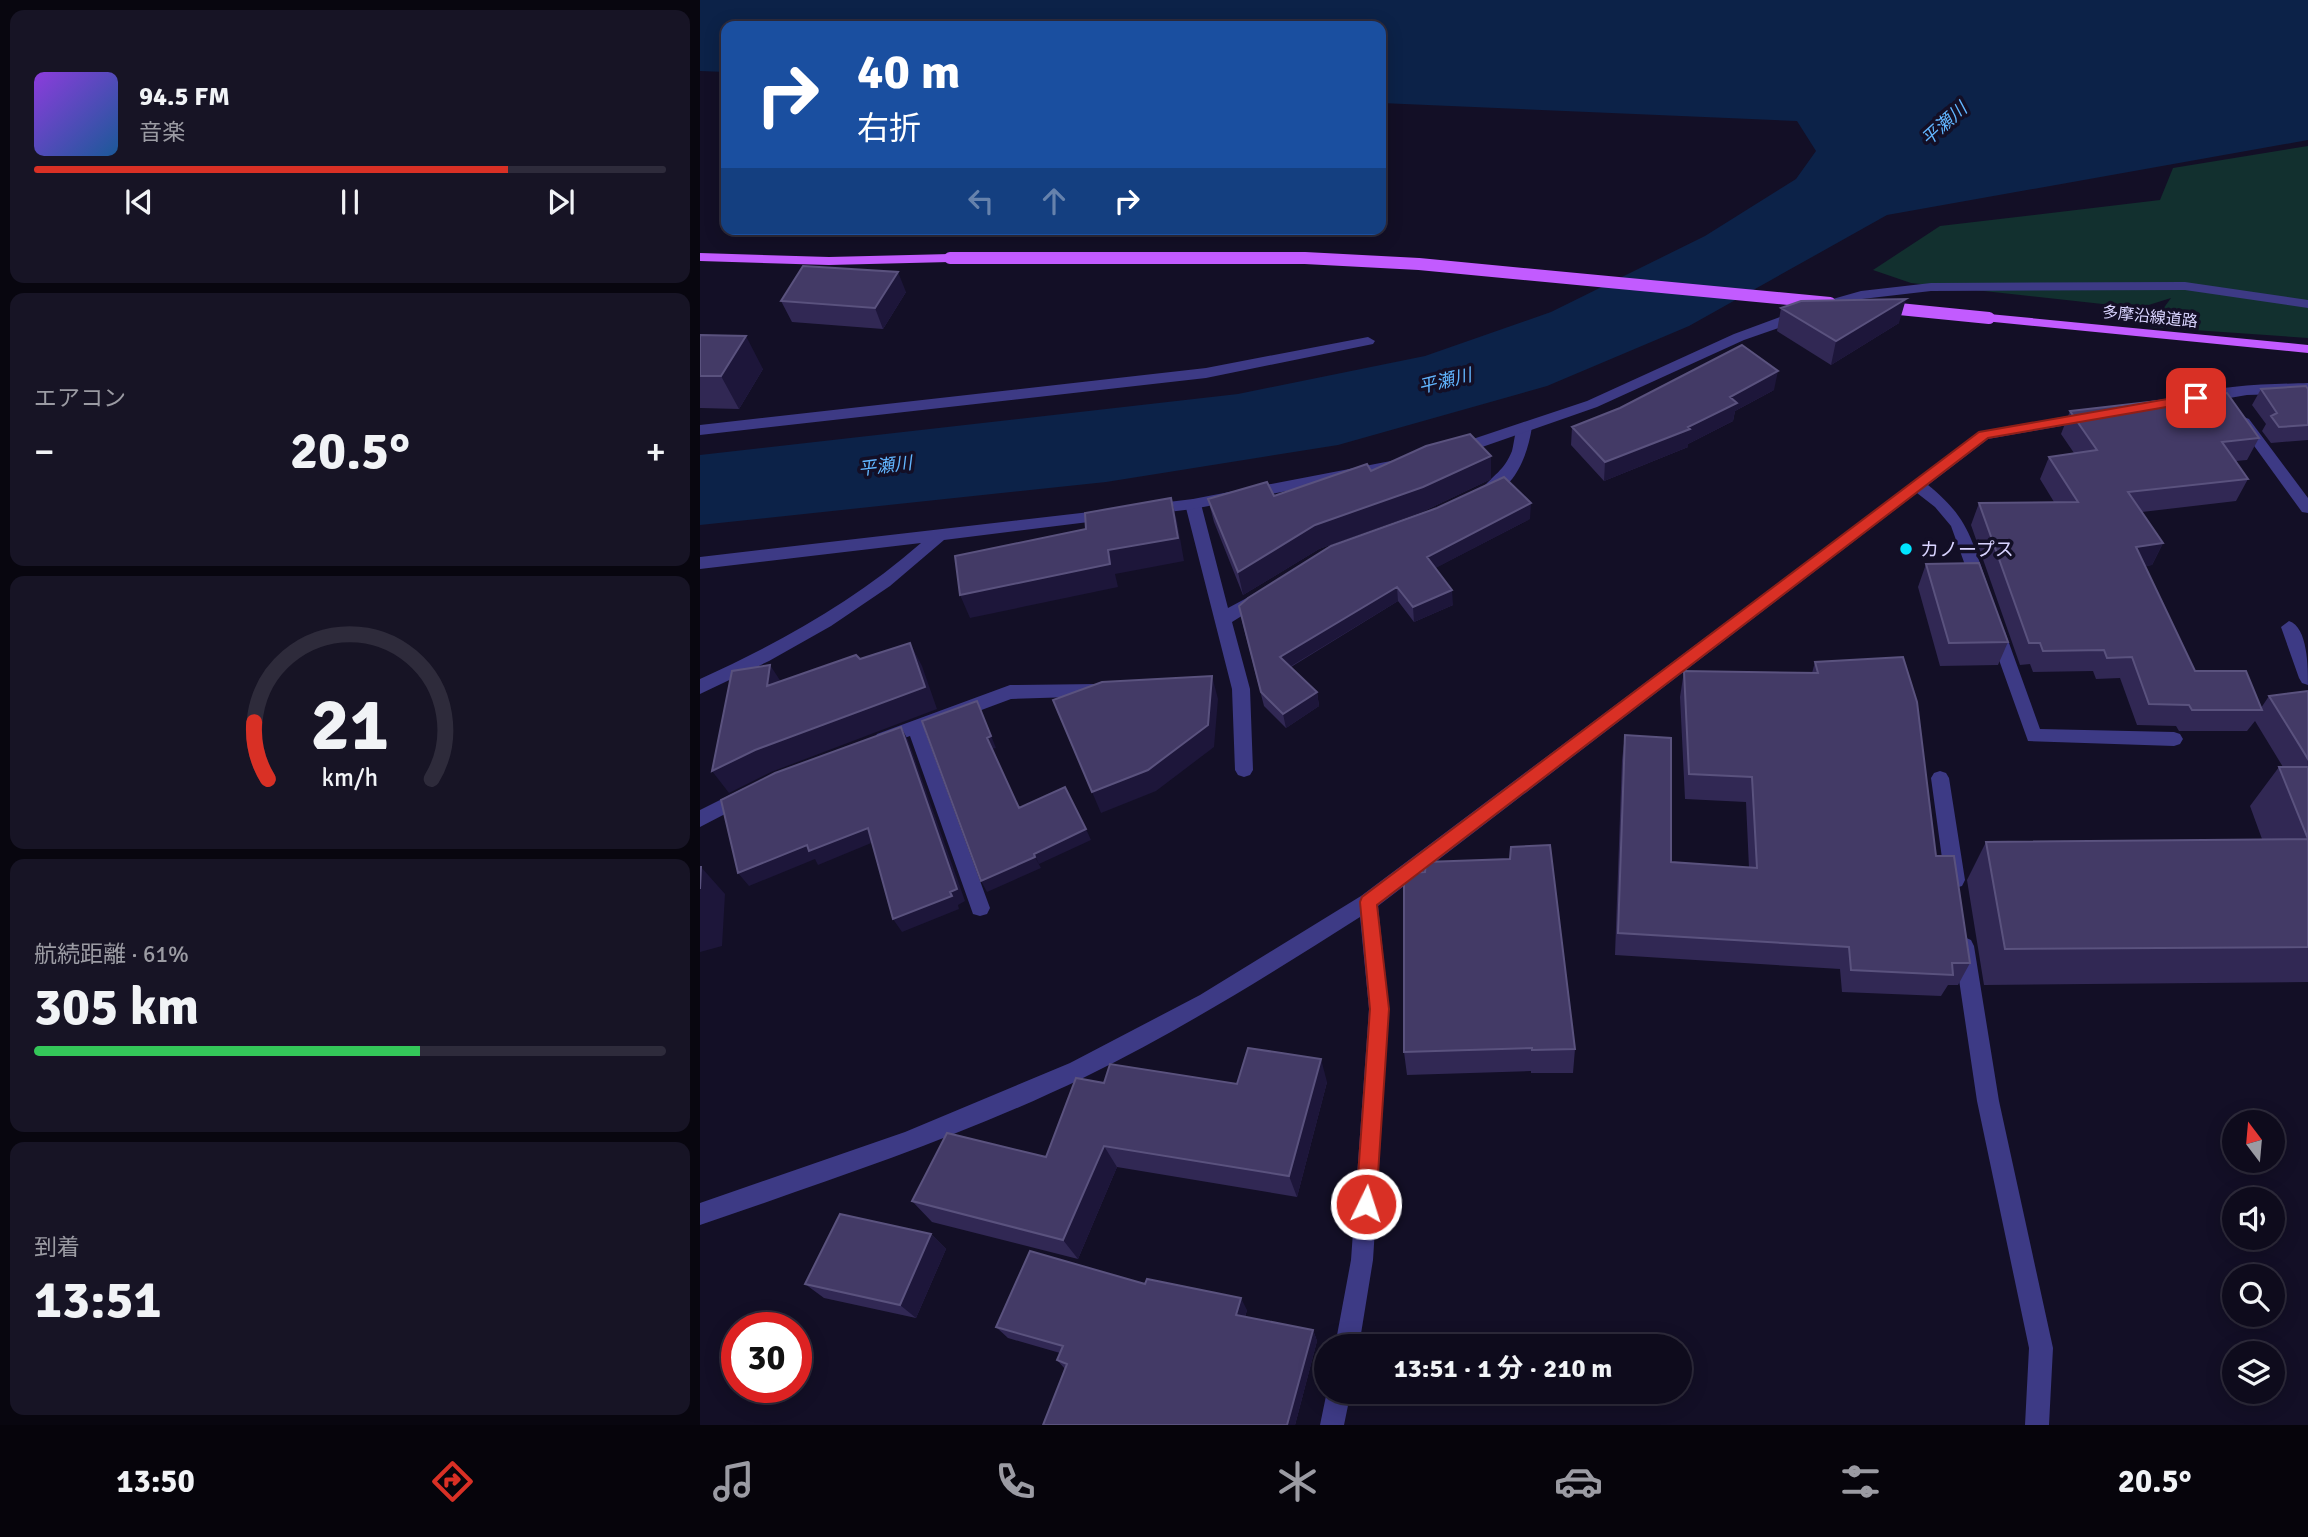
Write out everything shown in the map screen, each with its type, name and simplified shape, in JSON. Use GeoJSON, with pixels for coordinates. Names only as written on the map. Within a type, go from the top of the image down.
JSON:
{"type":"FeatureCollection","features":[{"type":"Feature","properties":{"kind":"main road","name":"多摩沿線道路"},"geometry":{"type":"LineString","coordinates":[[700,257],[829,261],[950,258],[1306,258],[1368,261],[2308,349]]}},
{"type":"Feature","properties":{"kind":"street"},"geometry":{"type":"LineString","coordinates":[[1438,455],[1491,440],[1592,404],[1758,329],[1861,295],[1931,287],[2185,286],[2308,304]]}},
{"type":"Feature","properties":{"kind":"street"},"geometry":{"type":"LineString","coordinates":[[700,430],[1206,373],[1368,341]]}},
{"type":"Feature","properties":{"kind":"street"},"geometry":{"type":"LineString","coordinates":[[2183,401],[2230,404],[2258,389],[2308,388]]}},
{"type":"Feature","properties":{"kind":"street"},"geometry":{"type":"LineString","coordinates":[[2230,404],[2307,508]]}},
{"type":"Feature","properties":{"kind":"street"},"geometry":{"type":"LineString","coordinates":[[700,1214],[907,1142],[1077,1070],[1206,1002],[1368,902],[1984,435],[2104,414]]}},
{"type":"Feature","properties":{"kind":"street"},"geometry":{"type":"LineString","coordinates":[[1477,496],[1500,485],[1523,444],[1525,427]]}},
{"type":"Feature","properties":{"kind":"street"},"geometry":{"type":"LineString","coordinates":[[700,563],[1193,504],[1412,462]]}},
{"type":"Feature","properties":{"kind":"street"},"geometry":{"type":"LineString","coordinates":[[1917,485],[1940,503],[1958,524],[2034,736],[2174,739]]}},
{"type":"Feature","properties":{"kind":"street"},"geometry":{"type":"LineString","coordinates":[[1193,504],[1241,689],[1244,770]]}},
{"type":"Feature","properties":{"kind":"street"},"geometry":{"type":"LineString","coordinates":[[700,687],[758,660],[880,587],[938,536]]}},
{"type":"Feature","properties":{"kind":"street"},"geometry":{"type":"LineString","coordinates":[[1222,620],[1268,591]]}},
{"type":"Feature","properties":{"kind":"street"},"geometry":{"type":"LineString","coordinates":[[2289,628],[2308,678]]}},
{"type":"Feature","properties":{"kind":"street"},"geometry":{"type":"LineString","coordinates":[[865,746],[1010,692],[1119,691]]}},
{"type":"Feature","properties":{"kind":"street"},"geometry":{"type":"LineString","coordinates":[[915,727],[980,908]]}},
{"type":"Feature","properties":{"kind":"street"},"geometry":{"type":"LineString","coordinates":[[1940,778],[1958,900]]}},
{"type":"Feature","properties":{"kind":"street"},"geometry":{"type":"LineString","coordinates":[[700,819],[756,790]]}},
{"type":"Feature","properties":{"kind":"street"},"geometry":{"type":"LineString","coordinates":[[1349,1334],[1362,1260],[1380,1009],[1368,902]]}},
{"type":"Feature","properties":{"kind":"street"},"geometry":{"type":"LineString","coordinates":[[1961,927],[1988,1101],[2041,1348],[2037,1425]]}},
{"type":"Feature","properties":{"kind":"street"},"geometry":{"type":"LineString","coordinates":[[1332,1425],[1336,1404]]}},
{"type":"Feature","properties":{"kind":"green space"},"geometry":{"type":"Polygon","coordinates":[[[2308,146],[2308,338],[2150,327],[2171,298],[2139,308],[1911,283],[1873,270],[1940,226],[2160,200],[2173,168],[2308,146]]]}},
{"type":"Feature","properties":{"kind":"water","name":"平瀬川"},"geometry":{"type":"Polygon","coordinates":[[[700,0],[2308,0],[2308,140],[1887,215],[1689,326],[1547,386],[1338,445],[1106,482],[700,525],[700,455],[1238,394],[1425,356],[1551,312],[1705,236],[1796,179],[1816,151],[1797,121],[1386,103],[1386,21],[721,21],[721,72],[700,71],[700,0]]]}},
{"type":"Feature","properties":{"kind":"building"},"geometry":{"type":"Polygon","coordinates":[[[803,266],[898,272],[875,308],[781,301],[803,266]]]}},
{"type":"Feature","properties":{"kind":"building"},"geometry":{"type":"Polygon","coordinates":[[[1906,299],[1836,341],[1781,308],[1801,301],[1906,299]]]}},
{"type":"Feature","properties":{"kind":"building"},"geometry":{"type":"Polygon","coordinates":[[[700,335],[746,336],[721,376],[700,376],[700,335]]]}},
{"type":"Feature","properties":{"kind":"building"},"geometry":{"type":"Polygon","coordinates":[[[1742,345],[1778,371],[1730,397],[1737,403],[1688,427],[1690,429],[1605,462],[1572,427],[1620,408],[1742,345]]]}},
{"type":"Feature","properties":{"kind":"building"},"geometry":{"type":"Polygon","coordinates":[[[2306,386],[2308,425],[2279,427],[2271,416],[2277,413],[2261,389],[2306,386]]]}},
{"type":"Feature","properties":{"kind":"building"},"geometry":{"type":"Polygon","coordinates":[[[2227,393],[2259,438],[2222,442],[2248,479],[2128,492],[2163,543],[2136,547],[2195,671],[2246,671],[2262,710],[2192,710],[2189,705],[2149,704],[2132,657],[2107,658],[2104,650],[2043,651],[2040,643],[2029,643],[1979,503],[2078,502],[2049,457],[2097,450],[2070,411],[2227,393]]]}},
{"type":"Feature","properties":{"kind":"building"},"geometry":{"type":"Polygon","coordinates":[[[1470,434],[1491,456],[1423,487],[1315,525],[1238,572],[1208,499],[1267,482],[1274,496],[1367,464],[1371,471],[1426,446],[1470,434]]]}},
{"type":"Feature","properties":{"kind":"building"},"geometry":{"type":"Polygon","coordinates":[[[1504,477],[1531,503],[1427,557],[1452,590],[1413,607],[1397,587],[1280,657],[1317,692],[1283,714],[1261,692],[1239,606],[1248,598],[1331,546],[1437,508],[1504,477]]]}},
{"type":"Feature","properties":{"kind":"building"},"geometry":{"type":"Polygon","coordinates":[[[1171,498],[1178,538],[1108,550],[1110,564],[960,595],[955,556],[1086,529],[1085,513],[1171,498]]]}},
{"type":"Feature","properties":{"kind":"building"},"geometry":{"type":"Polygon","coordinates":[[[1979,563],[2008,642],[1949,643],[1926,564],[1979,563]]]}},
{"type":"Feature","properties":{"kind":"building"},"geometry":{"type":"Polygon","coordinates":[[[910,643],[925,687],[755,750],[712,771],[732,671],[770,665],[767,686],[856,655],[860,659],[910,643]]]}},
{"type":"Feature","properties":{"kind":"building"},"geometry":{"type":"Polygon","coordinates":[[[1903,657],[1917,702],[1936,856],[1954,856],[1970,963],[1952,963],[1953,975],[1851,970],[1849,947],[1618,933],[1625,735],[1671,738],[1671,862],[1757,868],[1752,777],[1689,774],[1684,671],[1818,673],[1815,662],[1903,657]]]}},
{"type":"Feature","properties":{"kind":"building"},"geometry":{"type":"Polygon","coordinates":[[[1212,676],[1208,725],[1148,770],[1092,792],[1053,700],[1102,682],[1212,676]]]}},
{"type":"Feature","properties":{"kind":"building"},"geometry":{"type":"Polygon","coordinates":[[[2308,691],[2308,759],[2269,696],[2308,691]]]}},
{"type":"Feature","properties":{"kind":"building"},"geometry":{"type":"Polygon","coordinates":[[[977,701],[991,736],[987,738],[1019,808],[1065,787],[1086,829],[1034,854],[1035,857],[981,881],[922,721],[977,701]]]}},
{"type":"Feature","properties":{"kind":"building"},"geometry":{"type":"Polygon","coordinates":[[[901,727],[957,889],[950,892],[952,896],[893,919],[868,828],[809,851],[807,845],[738,873],[721,800],[775,773],[901,727]]]}},
{"type":"Feature","properties":{"kind":"building"},"geometry":{"type":"Polygon","coordinates":[[[2279,767],[2308,767],[2308,839],[2279,767]]]}},
{"type":"Feature","properties":{"kind":"building"},"geometry":{"type":"Polygon","coordinates":[[[2308,839],[2308,947],[2005,949],[1986,842],[2308,839]]]}},
{"type":"Feature","properties":{"kind":"building"},"geometry":{"type":"Polygon","coordinates":[[[1550,845],[1575,1049],[1404,1052],[1404,873],[1425,872],[1426,862],[1510,859],[1511,847],[1550,845]]]}},
{"type":"Feature","properties":{"kind":"building"},"geometry":{"type":"Polygon","coordinates":[[[1248,1048],[1321,1059],[1289,1176],[1104,1146],[1063,1240],[912,1201],[947,1133],[1046,1157],[1076,1078],[1104,1083],[1110,1064],[1237,1084],[1248,1048]]]}},
{"type":"Feature","properties":{"kind":"building"},"geometry":{"type":"Polygon","coordinates":[[[840,1214],[931,1234],[900,1305],[805,1284],[840,1214]]]}},
{"type":"Feature","properties":{"kind":"building"},"geometry":{"type":"Polygon","coordinates":[[[1030,1251],[1145,1284],[1147,1279],[1241,1298],[1236,1315],[1313,1330],[1287,1425],[1043,1425],[1067,1364],[1057,1360],[1063,1346],[996,1327],[1030,1251]]]}},
{"type":"Feature","properties":{"kind":"place","name":"カノープス"},"geometry":{"type":"Point","coordinates":[1906,549]}},
{"type":"Feature","properties":{"kind":"route"},"geometry":{"type":"LineString","coordinates":[[1366,1204],[1380,1009],[1368,902],[1984,435],[2196,398]]}}]}
